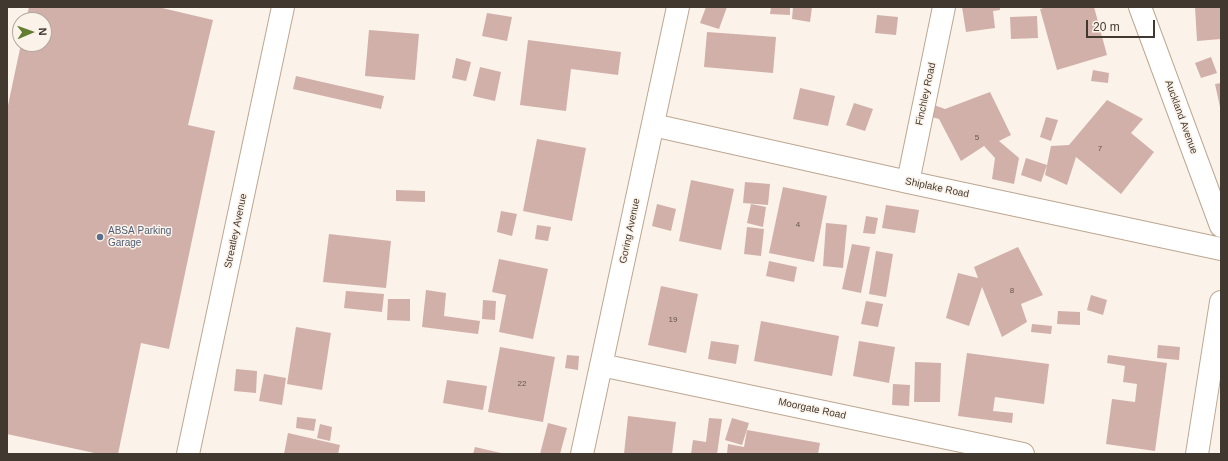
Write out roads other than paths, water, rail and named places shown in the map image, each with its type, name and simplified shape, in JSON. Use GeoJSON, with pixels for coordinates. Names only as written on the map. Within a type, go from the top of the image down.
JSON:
{"type":"FeatureCollection","features":[{"type":"Feature","properties":{"kind":"street","name":"Streatley Avenue"},"geometry":{"type":"LineString","coordinates":[[188,454],[283,7]]}},
{"type":"Feature","properties":{"kind":"street","name":"Goring Avenue"},"geometry":{"type":"LineString","coordinates":[[582,454],[678,7]]}},
{"type":"Feature","properties":{"kind":"street","name":"Finchley Road"},"geometry":{"type":"LineString","coordinates":[[908,182],[944,7]]}},
{"type":"Feature","properties":{"kind":"street","name":"Auckland Avenue"},"geometry":{"type":"LineString","coordinates":[[1140,7],[1221,226]]}},
{"type":"Feature","properties":{"kind":"street","name":"Shiplake Road"},"geometry":{"type":"LineString","coordinates":[[653,125],[908,182],[1221,249]]}},
{"type":"Feature","properties":{"kind":"street"},"geometry":{"type":"LineString","coordinates":[[1197,454],[1221,302]]}},
{"type":"Feature","properties":{"kind":"street","name":"Moorgate Road"},"geometry":{"type":"LineString","coordinates":[[601,365],[1023,454]]}},
{"type":"Feature","properties":{"kind":"place","name":"ABSA Parking Garage"},"geometry":{"type":"Point","coordinates":[100,237]}}]}
